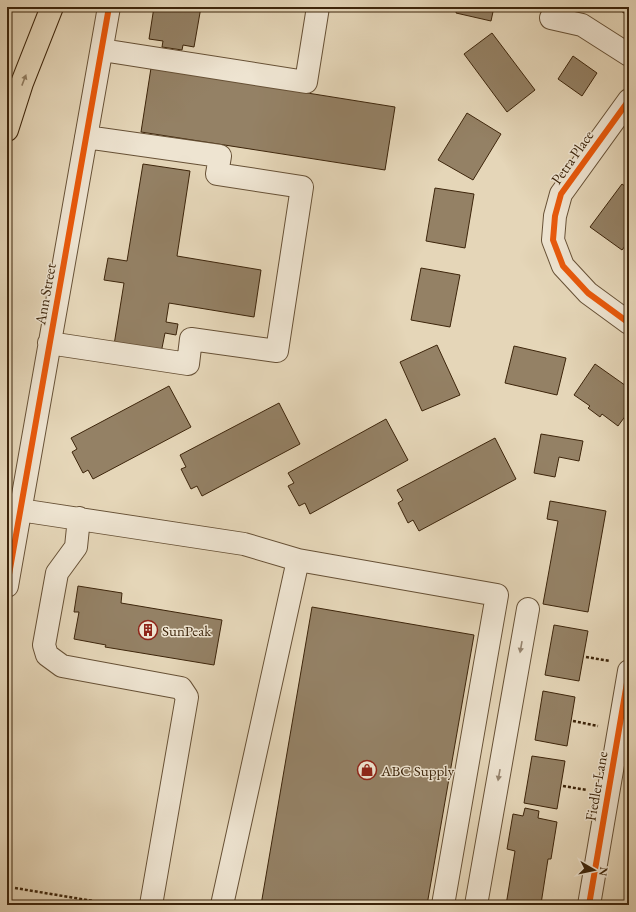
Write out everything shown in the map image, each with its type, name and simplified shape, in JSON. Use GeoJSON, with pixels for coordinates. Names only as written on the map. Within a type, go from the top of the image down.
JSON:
{"type":"FeatureCollection","features":[{"type":"Feature","properties":{"kind":"highway"},"geometry":{"type":"LineString","coordinates":[[7,130],[22,83],[52,7]]}},
{"type":"Feature","properties":{"kind":"street","name":"Ann Street"},"geometry":{"type":"LineString","coordinates":[[7,586],[109,7]]}},
{"type":"Feature","properties":{"kind":"street"},"geometry":{"type":"LineString","coordinates":[[102,50],[306,82],[318,7]]}},
{"type":"Feature","properties":{"kind":"street"},"geometry":{"type":"LineString","coordinates":[[551,18],[582,25],[629,55]]}},
{"type":"Feature","properties":{"kind":"street","name":"Petra Place"},"geometry":{"type":"LineString","coordinates":[[629,100],[562,194],[555,216],[553,240],[563,266],[588,292],[629,323]]}},
{"type":"Feature","properties":{"kind":"street"},"geometry":{"type":"LineString","coordinates":[[49,343],[188,364],[191,339],[277,351],[302,187],[217,174],[220,156],[86,137]]}},
{"type":"Feature","properties":{"kind":"street"},"geometry":{"type":"LineString","coordinates":[[20,510],[244,544],[298,560],[496,595],[443,905]]}},
{"type":"Feature","properties":{"kind":"street"},"geometry":{"type":"LineString","coordinates":[[79,518],[76,547],[57,573],[44,645],[47,656],[62,666],[181,688],[186,697],[151,905]]}},
{"type":"Feature","properties":{"kind":"street"},"geometry":{"type":"LineString","coordinates":[[222,905],[298,560]]}},
{"type":"Feature","properties":{"kind":"street"},"geometry":{"type":"LineString","coordinates":[[476,905],[528,608]]}},
{"type":"Feature","properties":{"kind":"street","name":"Fiedler Lane"},"geometry":{"type":"LineString","coordinates":[[589,905],[629,671]]}},
{"type":"Feature","properties":{"kind":"path"},"geometry":{"type":"LineString","coordinates":[[586,657],[610,661]]}},
{"type":"Feature","properties":{"kind":"path"},"geometry":{"type":"LineString","coordinates":[[573,721],[598,726]]}},
{"type":"Feature","properties":{"kind":"path"},"geometry":{"type":"LineString","coordinates":[[563,786],[587,790]]}},
{"type":"Feature","properties":{"kind":"path"},"geometry":{"type":"LineString","coordinates":[[15,888],[117,905]]}},
{"type":"Feature","properties":{"kind":"building"},"geometry":{"type":"Polygon","coordinates":[[[154,7],[201,7],[194,47],[183,45],[182,50],[162,47],[163,41],[149,39],[154,7]]]}},
{"type":"Feature","properties":{"kind":"building"},"geometry":{"type":"Polygon","coordinates":[[[457,7],[494,7],[491,21],[456,13],[457,7]]]}},
{"type":"Feature","properties":{"kind":"building"},"geometry":{"type":"Polygon","coordinates":[[[616,7],[629,7],[629,17],[616,7]]]}},
{"type":"Feature","properties":{"kind":"building"},"geometry":{"type":"Polygon","coordinates":[[[492,33],[535,90],[507,112],[464,54],[492,33]]]}},
{"type":"Feature","properties":{"kind":"building"},"geometry":{"type":"Polygon","coordinates":[[[573,56],[597,73],[582,96],[558,79],[573,56]]]}},
{"type":"Feature","properties":{"kind":"building"},"geometry":{"type":"Polygon","coordinates":[[[151,68],[395,107],[385,170],[141,132],[151,68]]]}},
{"type":"Feature","properties":{"kind":"building"},"geometry":{"type":"Polygon","coordinates":[[[467,113],[501,134],[473,180],[438,160],[467,113]]]}},
{"type":"Feature","properties":{"kind":"building"},"geometry":{"type":"Polygon","coordinates":[[[143,164],[190,171],[177,256],[261,270],[254,317],[169,303],[166,322],[178,324],[176,335],[165,333],[161,353],[114,345],[124,283],[104,280],[108,258],[127,261],[143,164]]]}},
{"type":"Feature","properties":{"kind":"building"},"geometry":{"type":"Polygon","coordinates":[[[622,184],[629,189],[629,241],[622,250],[590,227],[622,184]]]}},
{"type":"Feature","properties":{"kind":"building"},"geometry":{"type":"Polygon","coordinates":[[[435,188],[474,194],[465,248],[426,241],[435,188]]]}},
{"type":"Feature","properties":{"kind":"building"},"geometry":{"type":"Polygon","coordinates":[[[421,268],[460,275],[450,327],[411,320],[421,268]]]}},
{"type":"Feature","properties":{"kind":"building"},"geometry":{"type":"Polygon","coordinates":[[[437,345],[460,395],[422,411],[400,362],[437,345]]]}},
{"type":"Feature","properties":{"kind":"building"},"geometry":{"type":"Polygon","coordinates":[[[514,346],[566,358],[557,395],[505,383],[514,346]]]}},
{"type":"Feature","properties":{"kind":"building"},"geometry":{"type":"Polygon","coordinates":[[[595,364],[629,388],[629,411],[618,426],[602,414],[600,417],[588,408],[590,406],[574,395],[595,364]]]}},
{"type":"Feature","properties":{"kind":"building"},"geometry":{"type":"Polygon","coordinates":[[[169,386],[191,427],[93,479],[88,470],[83,473],[72,452],[77,449],[71,438],[169,386]]]}},
{"type":"Feature","properties":{"kind":"building"},"geometry":{"type":"Polygon","coordinates":[[[279,403],[300,444],[202,496],[197,486],[191,489],[181,469],[186,467],[180,455],[279,403]]]}},
{"type":"Feature","properties":{"kind":"building"},"geometry":{"type":"Polygon","coordinates":[[[386,419],[408,460],[310,514],[305,503],[299,506],[288,486],[294,483],[288,473],[386,419]]]}},
{"type":"Feature","properties":{"kind":"building"},"geometry":{"type":"Polygon","coordinates":[[[541,434],[583,441],[579,461],[559,457],[555,477],[534,473],[541,434]]]}},
{"type":"Feature","properties":{"kind":"building"},"geometry":{"type":"Polygon","coordinates":[[[495,438],[516,479],[419,531],[413,520],[408,523],[398,503],[403,500],[397,490],[495,438]]]}},
{"type":"Feature","properties":{"kind":"building"},"geometry":{"type":"Polygon","coordinates":[[[550,501],[606,511],[588,612],[543,604],[558,521],[547,519],[550,501]]]}},
{"type":"Feature","properties":{"kind":"building","name":"SunPeak"},"geometry":{"type":"Polygon","coordinates":[[[78,586],[122,593],[121,603],[222,620],[214,665],[105,647],[106,645],[74,639],[79,612],[74,612],[78,586]]]}},
{"type":"Feature","properties":{"kind":"building","name":"ABC Supply"},"geometry":{"type":"Polygon","coordinates":[[[312,607],[474,635],[427,905],[261,905],[312,607]]]}},
{"type":"Feature","properties":{"kind":"building"},"geometry":{"type":"Polygon","coordinates":[[[554,625],[588,631],[579,681],[545,675],[554,625]]]}},
{"type":"Feature","properties":{"kind":"building"},"geometry":{"type":"Polygon","coordinates":[[[543,691],[575,697],[567,746],[535,740],[543,691]]]}},
{"type":"Feature","properties":{"kind":"building"},"geometry":{"type":"Polygon","coordinates":[[[532,756],[565,761],[557,809],[524,803],[532,756]]]}},
{"type":"Feature","properties":{"kind":"building"},"geometry":{"type":"Polygon","coordinates":[[[525,808],[539,811],[538,818],[557,822],[551,859],[548,859],[542,905],[506,905],[515,851],[507,849],[513,814],[523,816],[525,808]]]}},
{"type":"Feature","properties":{"kind":"cycle path"},"geometry":{"type":"LineString","coordinates":[[7,586],[109,7]]}},
{"type":"Feature","properties":{"kind":"cycle path"},"geometry":{"type":"LineString","coordinates":[[629,100],[561,194],[555,216],[553,240],[563,266],[588,293],[629,323]]}},
{"type":"Feature","properties":{"kind":"cycle path"},"geometry":{"type":"LineString","coordinates":[[589,905],[629,671]]}},
{"type":"Feature","properties":{"kind":"place","name":"SunPeak"},"geometry":{"type":"Point","coordinates":[148,630]}},
{"type":"Feature","properties":{"kind":"place","name":"ABC Supply"},"geometry":{"type":"Point","coordinates":[367,770]}}]}
